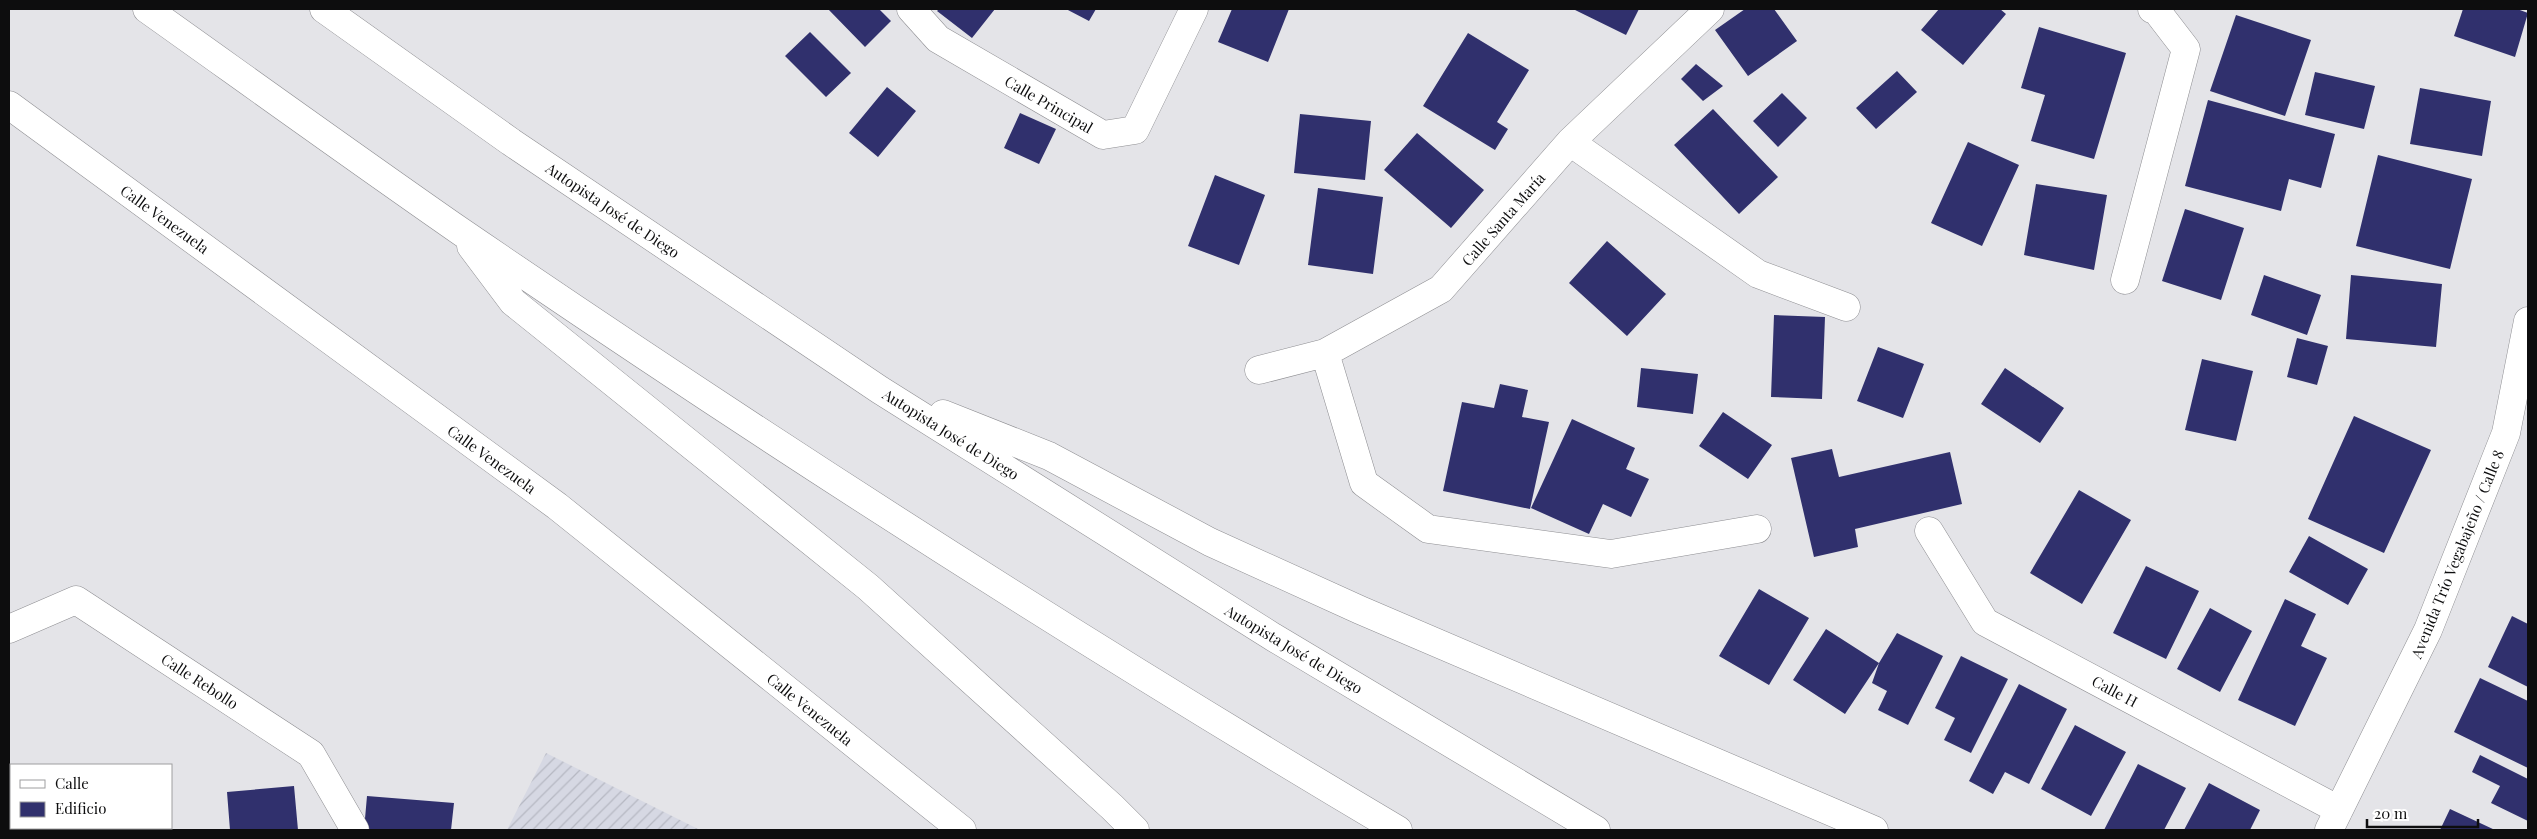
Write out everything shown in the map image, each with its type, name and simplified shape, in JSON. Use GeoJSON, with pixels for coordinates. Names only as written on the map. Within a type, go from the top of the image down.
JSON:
{"type":"FeatureCollection","features":[{"type":"Feature","properties":{"kind":"main road"},"geometry":{"type":"LineString","coordinates":[[147,9],[460,230],[855,494],[1249,742],[1398,830]]}},
{"type":"Feature","properties":{"kind":"main road","name":"Autopista José de Diego"},"geometry":{"type":"LineString","coordinates":[[324,9],[511,142],[880,390],[1273,637],[1596,830]]}},
{"type":"Feature","properties":{"kind":"main road","name":"Calle Principal"},"geometry":{"type":"LineString","coordinates":[[911,9],[938,39],[1103,135],[1135,130],[1194,9]]}},
{"type":"Feature","properties":{"kind":"main road","name":"Calle Santa María"},"geometry":{"type":"LineString","coordinates":[[1259,370],[1325,353],[1441,289],[1570,142],[1710,9]]}},
{"type":"Feature","properties":{"kind":"main road"},"geometry":{"type":"LineString","coordinates":[[2124,280],[2186,50],[2156,10],[2152,9]]}},
{"type":"Feature","properties":{"kind":"main road","name":"Calle Venezuela"},"geometry":{"type":"LineString","coordinates":[[9,105],[556,506],[962,830]]}},
{"type":"Feature","properties":{"kind":"main road"},"geometry":{"type":"LineString","coordinates":[[1570,142],[1758,274],[1846,306]]}},
{"type":"Feature","properties":{"kind":"main road"},"geometry":{"type":"LineString","coordinates":[[460,230],[513,302],[868,587],[1112,807],[1135,830]]}},
{"type":"Feature","properties":{"kind":"main road","name":"Avenida Trío Vegabajeño / Calle 8"},"geometry":{"type":"LineString","coordinates":[[2334,820],[2428,630],[2506,433],[2528,321]]}},
{"type":"Feature","properties":{"kind":"main road"},"geometry":{"type":"LineString","coordinates":[[1325,353],[1364,483],[1428,528],[1611,554],[1757,529]]}},
{"type":"Feature","properties":{"kind":"main road"},"geometry":{"type":"LineString","coordinates":[[880,390],[1049,456],[1210,542],[1351,606],[1874,830]]}},
{"type":"Feature","properties":{"kind":"main road","name":"Calle H"},"geometry":{"type":"LineString","coordinates":[[1929,531],[1985,622],[2334,820]]}},
{"type":"Feature","properties":{"kind":"main road","name":"Calle Rebollo"},"geometry":{"type":"LineString","coordinates":[[9,629],[76,600],[310,754],[355,830]]}},
{"type":"Feature","properties":{"kind":"shaded area"},"geometry":{"type":"Polygon","coordinates":[[[546,753],[700,830],[507,830],[546,753]]]}},
{"type":"Feature","properties":{"kind":"building"},"geometry":{"type":"Polygon","coordinates":[[[828,9],[879,9],[891,21],[865,47],[828,9]]]}},
{"type":"Feature","properties":{"kind":"building"},"geometry":{"type":"Polygon","coordinates":[[[939,9],[995,9],[972,38],[937,11],[939,9]]]}},
{"type":"Feature","properties":{"kind":"building"},"geometry":{"type":"Polygon","coordinates":[[[1066,9],[1096,9],[1089,21],[1066,9]]]}},
{"type":"Feature","properties":{"kind":"building"},"geometry":{"type":"Polygon","coordinates":[[[1232,9],[1289,9],[1268,62],[1218,42],[1232,9]]]}},
{"type":"Feature","properties":{"kind":"building"},"geometry":{"type":"Polygon","coordinates":[[[1573,9],[1639,9],[1626,35],[1573,9]]]}},
{"type":"Feature","properties":{"kind":"building"},"geometry":{"type":"Polygon","coordinates":[[[1745,9],[1774,9],[1797,41],[1748,76],[1715,30],[1745,9]]]}},
{"type":"Feature","properties":{"kind":"building"},"geometry":{"type":"Polygon","coordinates":[[[1939,9],[2000,9],[2006,14],[1963,65],[1921,30],[1939,9]]]}},
{"type":"Feature","properties":{"kind":"building"},"geometry":{"type":"Polygon","coordinates":[[[2463,9],[2517,9],[2528,13],[2515,57],[2454,36],[2463,9]]]}},
{"type":"Feature","properties":{"kind":"building"},"geometry":{"type":"Polygon","coordinates":[[[2236,15],[2311,40],[2285,116],[2210,91],[2236,15]]]}},
{"type":"Feature","properties":{"kind":"building"},"geometry":{"type":"Polygon","coordinates":[[[2039,27],[2126,53],[2094,159],[2031,141],[2045,95],[2021,88],[2039,27]]]}},
{"type":"Feature","properties":{"kind":"building"},"geometry":{"type":"Polygon","coordinates":[[[810,32],[851,73],[826,97],[785,56],[810,32]]]}},
{"type":"Feature","properties":{"kind":"building"},"geometry":{"type":"Polygon","coordinates":[[[1468,33],[1529,70],[1497,122],[1508,129],[1495,150],[1423,106],[1468,33]]]}},
{"type":"Feature","properties":{"kind":"building"},"geometry":{"type":"Polygon","coordinates":[[[1696,64],[1723,86],[1703,101],[1681,79],[1696,64]]]}},
{"type":"Feature","properties":{"kind":"building"},"geometry":{"type":"Polygon","coordinates":[[[1897,71],[1917,92],[1876,129],[1856,108],[1897,71]]]}},
{"type":"Feature","properties":{"kind":"building"},"geometry":{"type":"Polygon","coordinates":[[[2315,72],[2375,86],[2364,129],[2305,115],[2315,72]]]}},
{"type":"Feature","properties":{"kind":"building"},"geometry":{"type":"Polygon","coordinates":[[[887,87],[916,111],[878,157],[849,133],[887,87]]]}},
{"type":"Feature","properties":{"kind":"building"},"geometry":{"type":"Polygon","coordinates":[[[2420,88],[2491,101],[2482,156],[2410,144],[2420,88]]]}},
{"type":"Feature","properties":{"kind":"building"},"geometry":{"type":"Polygon","coordinates":[[[1782,93],[1807,118],[1778,147],[1753,121],[1782,93]]]}},
{"type":"Feature","properties":{"kind":"building"},"geometry":{"type":"Polygon","coordinates":[[[2208,100],[2335,134],[2321,188],[2289,179],[2281,211],[2185,186],[2208,100]]]}},
{"type":"Feature","properties":{"kind":"building"},"geometry":{"type":"Polygon","coordinates":[[[1713,109],[1778,177],[1739,214],[1674,145],[1713,109]]]}},
{"type":"Feature","properties":{"kind":"building"},"geometry":{"type":"Polygon","coordinates":[[[1020,113],[1056,129],[1039,164],[1004,148],[1020,113]]]}},
{"type":"Feature","properties":{"kind":"building"},"geometry":{"type":"Polygon","coordinates":[[[1300,114],[1371,121],[1365,180],[1294,173],[1300,114]]]}},
{"type":"Feature","properties":{"kind":"building"},"geometry":{"type":"Polygon","coordinates":[[[1417,133],[1484,190],[1451,228],[1384,170],[1417,133]]]}},
{"type":"Feature","properties":{"kind":"building"},"geometry":{"type":"Polygon","coordinates":[[[1968,142],[2019,165],[1982,246],[1931,223],[1968,142]]]}},
{"type":"Feature","properties":{"kind":"building"},"geometry":{"type":"Polygon","coordinates":[[[2378,155],[2472,179],[2450,269],[2356,246],[2378,155]]]}},
{"type":"Feature","properties":{"kind":"building"},"geometry":{"type":"Polygon","coordinates":[[[1215,175],[1265,195],[1239,265],[1188,246],[1215,175]]]}},
{"type":"Feature","properties":{"kind":"building"},"geometry":{"type":"Polygon","coordinates":[[[2036,184],[2107,195],[2094,270],[2024,255],[2036,184]]]}},
{"type":"Feature","properties":{"kind":"building"},"geometry":{"type":"Polygon","coordinates":[[[1318,188],[1383,197],[1373,274],[1308,265],[1318,188]]]}},
{"type":"Feature","properties":{"kind":"building"},"geometry":{"type":"Polygon","coordinates":[[[2185,209],[2244,228],[2221,300],[2162,281],[2185,209]]]}},
{"type":"Feature","properties":{"kind":"building"},"geometry":{"type":"Polygon","coordinates":[[[1607,241],[1666,294],[1627,336],[1569,283],[1607,241]]]}},
{"type":"Feature","properties":{"kind":"building"},"geometry":{"type":"Polygon","coordinates":[[[2264,275],[2321,295],[2307,335],[2251,315],[2264,275]]]}},
{"type":"Feature","properties":{"kind":"building"},"geometry":{"type":"Polygon","coordinates":[[[2351,275],[2442,284],[2436,347],[2346,339],[2351,275]]]}},
{"type":"Feature","properties":{"kind":"building"},"geometry":{"type":"Polygon","coordinates":[[[1774,315],[1825,317],[1822,399],[1771,397],[1774,315]]]}},
{"type":"Feature","properties":{"kind":"building"},"geometry":{"type":"Polygon","coordinates":[[[2297,338],[2328,346],[2317,385],[2287,377],[2297,338]]]}},
{"type":"Feature","properties":{"kind":"building"},"geometry":{"type":"Polygon","coordinates":[[[1878,347],[1924,364],[1903,418],[1857,401],[1878,347]]]}},
{"type":"Feature","properties":{"kind":"building"},"geometry":{"type":"Polygon","coordinates":[[[2202,359],[2253,371],[2236,441],[2185,430],[2202,359]]]}},
{"type":"Feature","properties":{"kind":"building"},"geometry":{"type":"Polygon","coordinates":[[[1641,368],[1698,374],[1693,414],[1637,407],[1641,368]]]}},
{"type":"Feature","properties":{"kind":"building"},"geometry":{"type":"Polygon","coordinates":[[[2005,368],[2064,408],[2040,443],[1981,404],[2005,368]]]}},
{"type":"Feature","properties":{"kind":"building"},"geometry":{"type":"Polygon","coordinates":[[[1500,384],[1528,390],[1522,417],[1549,422],[1530,509],[1443,491],[1462,402],[1494,408],[1500,384]]]}},
{"type":"Feature","properties":{"kind":"building"},"geometry":{"type":"Polygon","coordinates":[[[1723,412],[1772,445],[1748,479],[1699,446],[1723,412]]]}},
{"type":"Feature","properties":{"kind":"building"},"geometry":{"type":"Polygon","coordinates":[[[2354,416],[2431,450],[2384,553],[2308,519],[2354,416]]]}},
{"type":"Feature","properties":{"kind":"building"},"geometry":{"type":"Polygon","coordinates":[[[1572,419],[1635,448],[1626,469],[1649,479],[1631,517],[1603,504],[1589,534],[1531,508],[1572,419]]]}},
{"type":"Feature","properties":{"kind":"building"},"geometry":{"type":"Polygon","coordinates":[[[1832,449],[1839,477],[1950,452],[1962,504],[1855,529],[1858,547],[1814,557],[1791,458],[1832,449]]]}},
{"type":"Feature","properties":{"kind":"building"},"geometry":{"type":"Polygon","coordinates":[[[2079,490],[2131,520],[2082,604],[2030,573],[2079,490]]]}},
{"type":"Feature","properties":{"kind":"building"},"geometry":{"type":"Polygon","coordinates":[[[2309,536],[2368,569],[2348,605],[2289,572],[2309,536]]]}},
{"type":"Feature","properties":{"kind":"building"},"geometry":{"type":"Polygon","coordinates":[[[2146,566],[2199,591],[2166,659],[2113,633],[2146,566]]]}},
{"type":"Feature","properties":{"kind":"building"},"geometry":{"type":"Polygon","coordinates":[[[1759,589],[1809,618],[1769,685],[1719,656],[1759,589]]]}},
{"type":"Feature","properties":{"kind":"building"},"geometry":{"type":"Polygon","coordinates":[[[2285,599],[2316,614],[2301,646],[2327,658],[2295,726],[2238,700],[2285,599]]]}},
{"type":"Feature","properties":{"kind":"building"},"geometry":{"type":"Polygon","coordinates":[[[2210,608],[2252,631],[2220,692],[2177,669],[2210,608]]]}},
{"type":"Feature","properties":{"kind":"building"},"geometry":{"type":"Polygon","coordinates":[[[2512,616],[2528,624],[2528,687],[2488,667],[2512,616]]]}},
{"type":"Feature","properties":{"kind":"building"},"geometry":{"type":"Polygon","coordinates":[[[1826,629],[1879,663],[1845,714],[1793,680],[1826,629]]]}},
{"type":"Feature","properties":{"kind":"building"},"geometry":{"type":"Polygon","coordinates":[[[1897,633],[1943,656],[1908,725],[1878,710],[1887,691],[1872,683],[1879,663],[1897,633]]]}},
{"type":"Feature","properties":{"kind":"building"},"geometry":{"type":"Polygon","coordinates":[[[1961,656],[2008,679],[1971,753],[1944,740],[1955,718],[1935,708],[1961,656]]]}},
{"type":"Feature","properties":{"kind":"building"},"geometry":{"type":"Polygon","coordinates":[[[2480,678],[2528,701],[2528,768],[2454,732],[2480,678]]]}},
{"type":"Feature","properties":{"kind":"building"},"geometry":{"type":"Polygon","coordinates":[[[2019,684],[2067,709],[2029,784],[2005,772],[1993,794],[1969,781],[2019,684]]]}},
{"type":"Feature","properties":{"kind":"building"},"geometry":{"type":"Polygon","coordinates":[[[2075,725],[2126,752],[2091,816],[2041,789],[2075,725]]]}},
{"type":"Feature","properties":{"kind":"building"},"geometry":{"type":"Polygon","coordinates":[[[2480,755],[2528,779],[2528,821],[2491,803],[2500,786],[2472,772],[2480,755]]]}},
{"type":"Feature","properties":{"kind":"building"},"geometry":{"type":"Polygon","coordinates":[[[2138,764],[2186,788],[2164,830],[2104,830],[2138,764]]]}},
{"type":"Feature","properties":{"kind":"building"},"geometry":{"type":"Polygon","coordinates":[[[2209,783],[2260,810],[2250,830],[2184,830],[2209,783]]]}},
{"type":"Feature","properties":{"kind":"building"},"geometry":{"type":"Polygon","coordinates":[[[294,786],[298,830],[230,830],[227,792],[294,786]]]}},
{"type":"Feature","properties":{"kind":"building"},"geometry":{"type":"Polygon","coordinates":[[[367,796],[454,803],[451,830],[364,830],[367,796]]]}},
{"type":"Feature","properties":{"kind":"building"},"geometry":{"type":"Polygon","coordinates":[[[2450,809],[2495,830],[2440,830],[2450,809]]]}}]}
